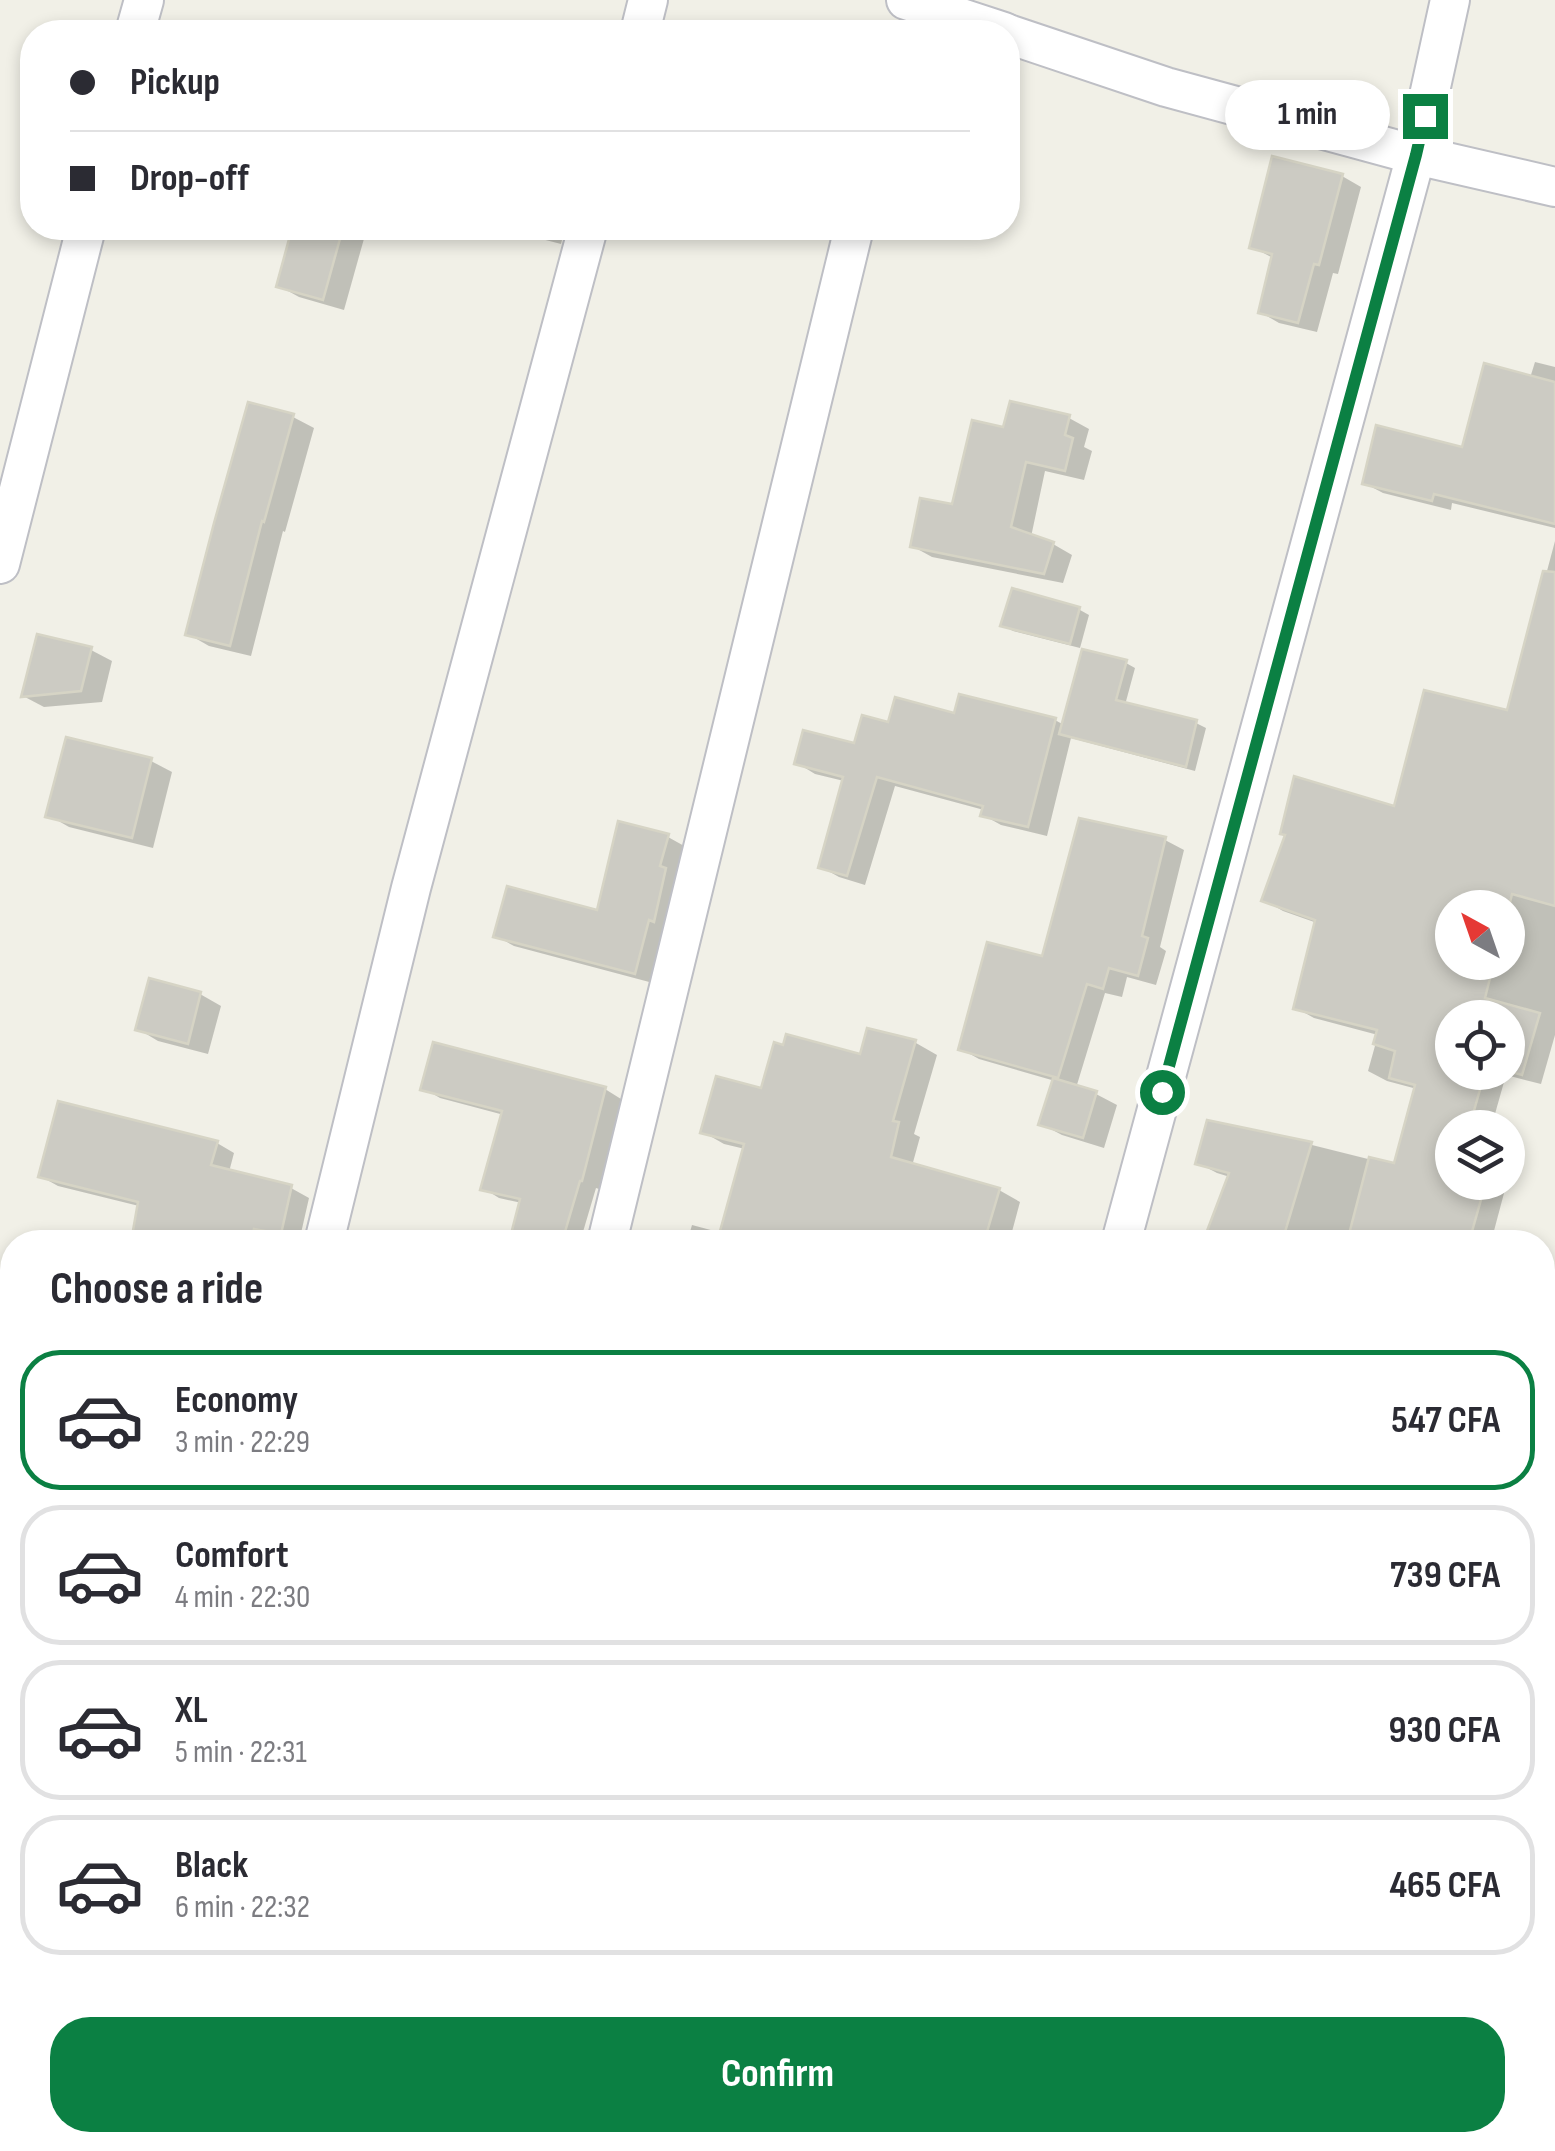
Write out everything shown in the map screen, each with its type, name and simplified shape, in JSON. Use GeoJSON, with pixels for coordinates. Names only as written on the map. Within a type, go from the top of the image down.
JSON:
{"type":"FeatureCollection","features":[{"type":"Feature","properties":{"kind":"street"},"geometry":{"type":"LineString","coordinates":[[908,0],[967,20]]}},
{"type":"Feature","properties":{"kind":"street"},"geometry":{"type":"LineString","coordinates":[[1125,1230],[1416,155],[1450,0]]}},
{"type":"Feature","properties":{"kind":"street"},"geometry":{"type":"LineString","coordinates":[[1020,38],[1166,87],[1416,155],[1555,187]]}},
{"type":"Feature","properties":{"kind":"street"},"geometry":{"type":"LineString","coordinates":[[0,564],[83,240]]}},
{"type":"Feature","properties":{"kind":"street"},"geometry":{"type":"LineString","coordinates":[[327,1230],[412,888],[585,240]]}},
{"type":"Feature","properties":{"kind":"street"},"geometry":{"type":"LineString","coordinates":[[609,1230],[851,240]]}},
{"type":"Feature","properties":{"kind":"building"},"geometry":{"type":"Polygon","coordinates":[[[1272,156],[1343,174],[1319,265],[1314,264],[1298,323],[1258,313],[1272,254],[1249,248],[1272,156]]]}},
{"type":"Feature","properties":{"kind":"building"},"geometry":{"type":"Polygon","coordinates":[[[289,240],[340,240],[323,300],[276,287],[289,240]]]}},
{"type":"Feature","properties":{"kind":"building"},"geometry":{"type":"Polygon","coordinates":[[[1484,363],[1555,382],[1555,524],[1434,494],[1432,501],[1362,484],[1376,425],[1462,447],[1484,363]]]}},
{"type":"Feature","properties":{"kind":"building"},"geometry":{"type":"Polygon","coordinates":[[[1010,401],[1070,415],[1065,435],[1073,438],[1065,471],[1026,462],[1011,527],[1054,542],[1044,574],[910,547],[920,498],[952,504],[972,420],[1003,427],[1010,401]]]}},
{"type":"Feature","properties":{"kind":"building"},"geometry":{"type":"Polygon","coordinates":[[[248,402],[294,414],[230,646],[185,635],[248,402]]]}},
{"type":"Feature","properties":{"kind":"building"},"geometry":{"type":"Polygon","coordinates":[[[1543,571],[1555,572],[1555,906],[1525,898],[1525,890],[1435,890],[1435,980],[1490,980],[1485,998],[1492,1000],[1435,1000],[1435,1090],[1480,1090],[1474,1110],[1435,1110],[1435,1200],[1481,1200],[1472,1230],[1350,1230],[1369,1157],[1394,1163],[1415,1085],[1389,1078],[1395,1051],[1373,1044],[1377,1030],[1293,1009],[1315,920],[1261,901],[1285,835],[1280,834],[1294,776],[1394,806],[1424,690],[1507,710],[1543,571]]]}},
{"type":"Feature","properties":{"kind":"building"},"geometry":{"type":"Polygon","coordinates":[[[1012,588],[1080,607],[1070,644],[1000,626],[1012,588]]]}},
{"type":"Feature","properties":{"kind":"building"},"geometry":{"type":"Polygon","coordinates":[[[37,634],[92,647],[81,691],[21,697],[37,634]]]}},
{"type":"Feature","properties":{"kind":"building"},"geometry":{"type":"Polygon","coordinates":[[[1082,649],[1127,660],[1116,700],[1197,720],[1186,767],[1059,734],[1082,649]]]}},
{"type":"Feature","properties":{"kind":"building"},"geometry":{"type":"Polygon","coordinates":[[[959,694],[1056,718],[1028,827],[980,816],[983,806],[877,777],[847,876],[818,868],[843,777],[794,764],[803,730],[854,743],[862,715],[888,722],[895,697],[954,713],[959,694]]]}},
{"type":"Feature","properties":{"kind":"building"},"geometry":{"type":"Polygon","coordinates":[[[66,737],[152,758],[132,838],[45,817],[66,737]]]}},
{"type":"Feature","properties":{"kind":"building"},"geometry":{"type":"Polygon","coordinates":[[[1079,818],[1166,837],[1142,936],[1148,938],[1138,976],[1109,968],[1103,989],[1087,984],[1058,1078],[958,1050],[987,942],[1042,956],[1079,818]]]}},
{"type":"Feature","properties":{"kind":"building"},"geometry":{"type":"Polygon","coordinates":[[[618,821],[669,834],[660,866],[666,868],[654,922],[649,920],[635,974],[493,937],[507,886],[597,910],[618,821]]]}},
{"type":"Feature","properties":{"kind":"building"},"geometry":{"type":"Polygon","coordinates":[[[149,978],[201,992],[188,1044],[135,1030],[149,978]]]}},
{"type":"Feature","properties":{"kind":"building"},"geometry":{"type":"Polygon","coordinates":[[[1525,1009],[1540,1013],[1525,1065],[1525,1009]]]}},
{"type":"Feature","properties":{"kind":"building"},"geometry":{"type":"Polygon","coordinates":[[[867,1028],[916,1040],[893,1121],[899,1122],[891,1157],[1000,1188],[988,1230],[720,1230],[744,1144],[700,1133],[716,1076],[761,1088],[774,1042],[783,1045],[786,1034],[860,1054],[867,1028]]]}},
{"type":"Feature","properties":{"kind":"building"},"geometry":{"type":"Polygon","coordinates":[[[433,1042],[606,1087],[566,1230],[512,1230],[520,1199],[480,1190],[502,1111],[420,1090],[433,1042]]]}},
{"type":"Feature","properties":{"kind":"building"},"geometry":{"type":"Polygon","coordinates":[[[1053,1078],[1097,1091],[1083,1138],[1038,1125],[1053,1078]]]}},
{"type":"Feature","properties":{"kind":"building"},"geometry":{"type":"Polygon","coordinates":[[[58,1101],[218,1141],[211,1165],[292,1185],[282,1230],[133,1230],[138,1202],[38,1177],[58,1101]]]}},
{"type":"Feature","properties":{"kind":"building"},"geometry":{"type":"Polygon","coordinates":[[[1207,1120],[1312,1142],[1286,1230],[1207,1230],[1229,1173],[1195,1164],[1207,1120]]]}},
{"type":"Feature","properties":{"kind":"route"},"geometry":{"type":"LineString","coordinates":[[1162,1092],[1425,116]]}}]}
